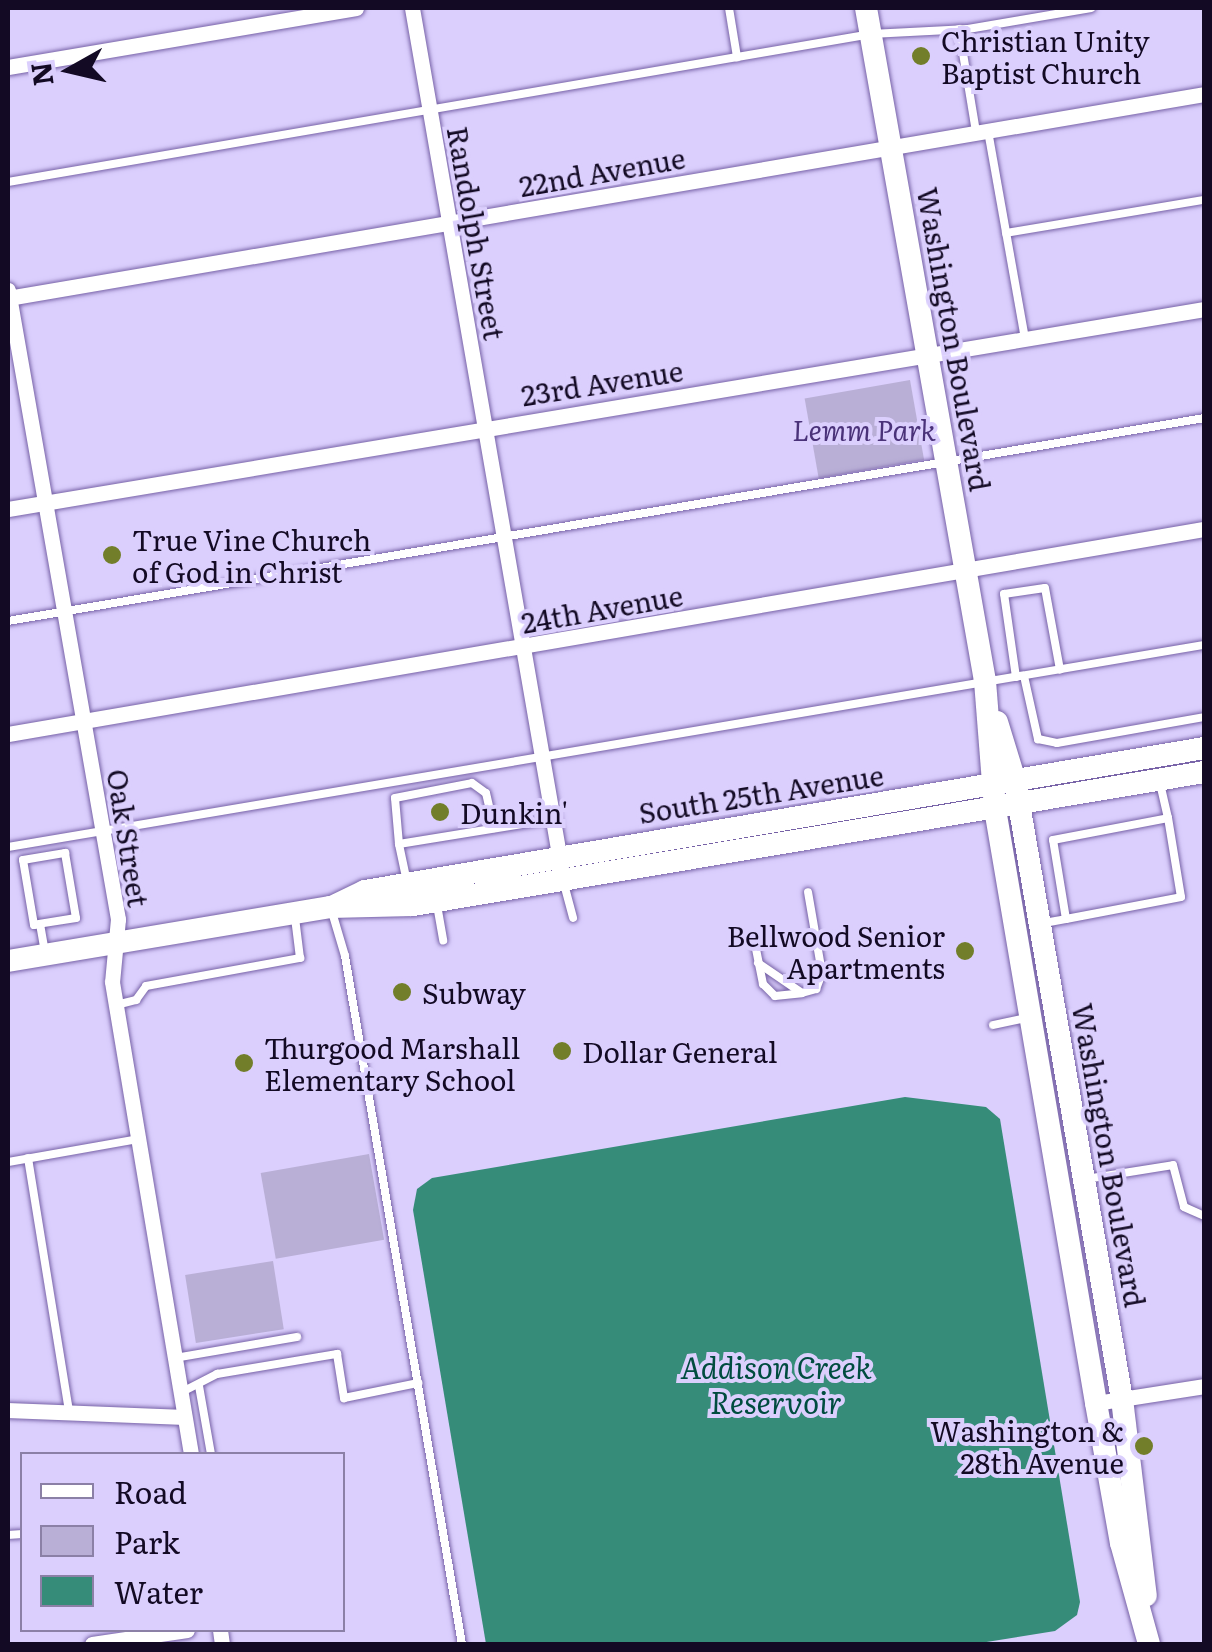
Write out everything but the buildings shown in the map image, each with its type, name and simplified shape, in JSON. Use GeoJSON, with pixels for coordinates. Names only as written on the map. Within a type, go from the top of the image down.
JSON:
{"type":"FeatureCollection","features":[{"type":"Feature","properties":{"kind":"street"},"geometry":{"type":"LineString","coordinates":[[8,67],[356,8]]}},
{"type":"Feature","properties":{"kind":"street","name":"Randolph Street"},"geometry":{"type":"LineString","coordinates":[[412,8],[563,881]]}},
{"type":"Feature","properties":{"kind":"street","name":"Washington Boulevard"},"geometry":{"type":"LineString","coordinates":[[866,8],[1004,783],[1019,805],[1122,1399],[1149,1644]]}},
{"type":"Feature","properties":{"kind":"street","name":"22nd Avenue"},"geometry":{"type":"LineString","coordinates":[[8,295],[1204,94]]}},
{"type":"Feature","properties":{"kind":"street","name":"Oak Street"},"geometry":{"type":"LineString","coordinates":[[8,295],[118,919],[116,1005],[190,1452]]}},
{"type":"Feature","properties":{"kind":"street","name":"23rd Avenue"},"geometry":{"type":"LineString","coordinates":[[8,508],[1204,309]]}},
{"type":"Feature","properties":{"kind":"street","name":"24th Avenue"},"geometry":{"type":"LineString","coordinates":[[8,734],[1204,528]]}},
{"type":"Feature","properties":{"kind":"street","name":"South 25th Avenue"},"geometry":{"type":"LineString","coordinates":[[330,908],[365,892],[408,884],[1204,748]]}},
{"type":"Feature","properties":{"kind":"street","name":"South 25th Avenue"},"geometry":{"type":"LineString","coordinates":[[8,962],[295,913],[330,908],[364,911],[563,881],[1204,772]]}},
{"type":"Feature","properties":{"kind":"street","name":"Washington Boulevard"},"geometry":{"type":"LineString","coordinates":[[1004,783],[996,810],[1030,1018],[1096,1404],[1149,1644]]}},
{"type":"Feature","properties":{"kind":"street"},"geometry":{"type":"LineString","coordinates":[[692,834],[696,858]]}},
{"type":"Feature","properties":{"kind":"street"},"geometry":{"type":"LineString","coordinates":[[1096,1404],[1204,1386]]}},
{"type":"Feature","properties":{"kind":"street"},"geometry":{"type":"LineString","coordinates":[[8,1410],[184,1417]]}},
{"type":"Feature","properties":{"kind":"street"},"geometry":{"type":"LineString","coordinates":[[92,1644],[175,1632]]}},
{"type":"Feature","properties":{"kind":"lane"},"geometry":{"type":"LineString","coordinates":[[729,8],[738,57]]}},
{"type":"Feature","properties":{"kind":"lane"},"geometry":{"type":"LineString","coordinates":[[8,182],[870,34],[959,29],[1091,8]]}},
{"type":"Feature","properties":{"kind":"lane"},"geometry":{"type":"LineString","coordinates":[[959,29],[1006,233],[1025,338]]}},
{"type":"Feature","properties":{"kind":"lane"},"geometry":{"type":"LineString","coordinates":[[1006,233],[1204,200]]}},
{"type":"Feature","properties":{"kind":"lane"},"geometry":{"type":"LineString","coordinates":[[8,620],[1204,418]]}},
{"type":"Feature","properties":{"kind":"lane"},"geometry":{"type":"LineString","coordinates":[[1060,670],[1044,588],[1004,594],[1020,677],[1038,739],[1057,743],[1204,717]]}},
{"type":"Feature","properties":{"kind":"lane"},"geometry":{"type":"LineString","coordinates":[[8,847],[1204,645]]}},
{"type":"Feature","properties":{"kind":"lane"},"geometry":{"type":"LineString","coordinates":[[1166,724],[1171,753]]}},
{"type":"Feature","properties":{"kind":"lane"},"geometry":{"type":"LineString","coordinates":[[1038,914],[1066,918],[1181,897],[1159,780]]}},
{"type":"Feature","properties":{"kind":"lane"},"geometry":{"type":"LineString","coordinates":[[408,884],[395,798],[478,784],[494,828]]}},
{"type":"Feature","properties":{"kind":"lane"},"geometry":{"type":"LineString","coordinates":[[1066,918],[1054,840],[1168,818]]}},
{"type":"Feature","properties":{"kind":"lane"},"geometry":{"type":"LineString","coordinates":[[399,844],[553,819]]}},
{"type":"Feature","properties":{"kind":"lane"},"geometry":{"type":"LineString","coordinates":[[1028,858],[1056,851]]}},
{"type":"Feature","properties":{"kind":"lane"},"geometry":{"type":"LineString","coordinates":[[65,853],[76,918],[40,924],[34,925],[23,860],[65,853]]}},
{"type":"Feature","properties":{"kind":"lane"},"geometry":{"type":"LineString","coordinates":[[563,881],[573,918]]}},
{"type":"Feature","properties":{"kind":"lane"},"geometry":{"type":"LineString","coordinates":[[755,944],[763,984],[775,996],[816,989],[822,973],[808,892]]}},
{"type":"Feature","properties":{"kind":"lane"},"geometry":{"type":"LineString","coordinates":[[1038,914],[1063,898]]}},
{"type":"Feature","properties":{"kind":"lane"},"geometry":{"type":"LineString","coordinates":[[436,901],[443,940]]}},
{"type":"Feature","properties":{"kind":"lane"},"geometry":{"type":"LineString","coordinates":[[330,908],[345,956],[462,1644]]}},
{"type":"Feature","properties":{"kind":"lane"},"geometry":{"type":"LineString","coordinates":[[116,1005],[136,1000],[146,986],[300,958],[295,913]]}},
{"type":"Feature","properties":{"kind":"lane"},"geometry":{"type":"LineString","coordinates":[[40,924],[46,955]]}},
{"type":"Feature","properties":{"kind":"lane"},"geometry":{"type":"LineString","coordinates":[[758,963],[802,993]]}},
{"type":"Feature","properties":{"kind":"lane"},"geometry":{"type":"LineString","coordinates":[[993,1025],[1055,1013]]}},
{"type":"Feature","properties":{"kind":"lane"},"geometry":{"type":"LineString","coordinates":[[8,1162],[138,1139]]}},
{"type":"Feature","properties":{"kind":"lane"},"geometry":{"type":"LineString","coordinates":[[28,1158],[69,1412]]}},
{"type":"Feature","properties":{"kind":"lane"},"geometry":{"type":"LineString","coordinates":[[1084,1180],[1174,1164],[1184,1207],[1204,1216]]}},
{"type":"Feature","properties":{"kind":"lane"},"geometry":{"type":"LineString","coordinates":[[174,1358],[297,1337]]}},
{"type":"Feature","properties":{"kind":"lane"},"geometry":{"type":"LineString","coordinates":[[180,1393],[217,1374],[337,1354],[344,1398],[418,1383]]}},
{"type":"Feature","properties":{"kind":"lane"},"geometry":{"type":"LineString","coordinates":[[199,1386],[211,1452]]}},
{"type":"Feature","properties":{"kind":"green space","name":"Lemm Park"},"geometry":{"type":"Polygon","coordinates":[[[910,380],[924,460],[819,478],[805,399],[910,380]]]}},
{"type":"Feature","properties":{"kind":"green space"},"geometry":{"type":"Polygon","coordinates":[[[369,1154],[384,1240],[276,1259],[261,1173],[369,1154]]]}},
{"type":"Feature","properties":{"kind":"green space"},"geometry":{"type":"Polygon","coordinates":[[[273,1261],[284,1329],[196,1343],[185,1275],[273,1261]]]}},
{"type":"Feature","properties":{"kind":"water","name":"Addison Creek Reservoir"},"geometry":{"type":"Polygon","coordinates":[[[905,1097],[986,1107],[1000,1119],[1080,1602],[1077,1615],[1055,1631],[974,1644],[486,1644],[413,1210],[417,1189],[432,1178],[905,1097]]]}},
{"type":"Feature","properties":{"kind":"place","name":"Christian Unity Baptist Church"},"geometry":{"type":"Point","coordinates":[921,56]}},
{"type":"Feature","properties":{"kind":"place","name":"True Vine Church of God in Christ"},"geometry":{"type":"Point","coordinates":[112,555]}},
{"type":"Feature","properties":{"kind":"place","name":"Dunkin'"},"geometry":{"type":"Point","coordinates":[440,812]}},
{"type":"Feature","properties":{"kind":"place","name":"Bellwood Senior Apartments"},"geometry":{"type":"Point","coordinates":[965,951]}},
{"type":"Feature","properties":{"kind":"place","name":"Subway"},"geometry":{"type":"Point","coordinates":[402,992]}},
{"type":"Feature","properties":{"kind":"place","name":"Dollar General"},"geometry":{"type":"Point","coordinates":[562,1051]}},
{"type":"Feature","properties":{"kind":"place","name":"Thurgood Marshall Elementary School"},"geometry":{"type":"Point","coordinates":[244,1063]}},
{"type":"Feature","properties":{"kind":"place","name":"Washington & 28th Avenue"},"geometry":{"type":"Point","coordinates":[1144,1446]}}]}
